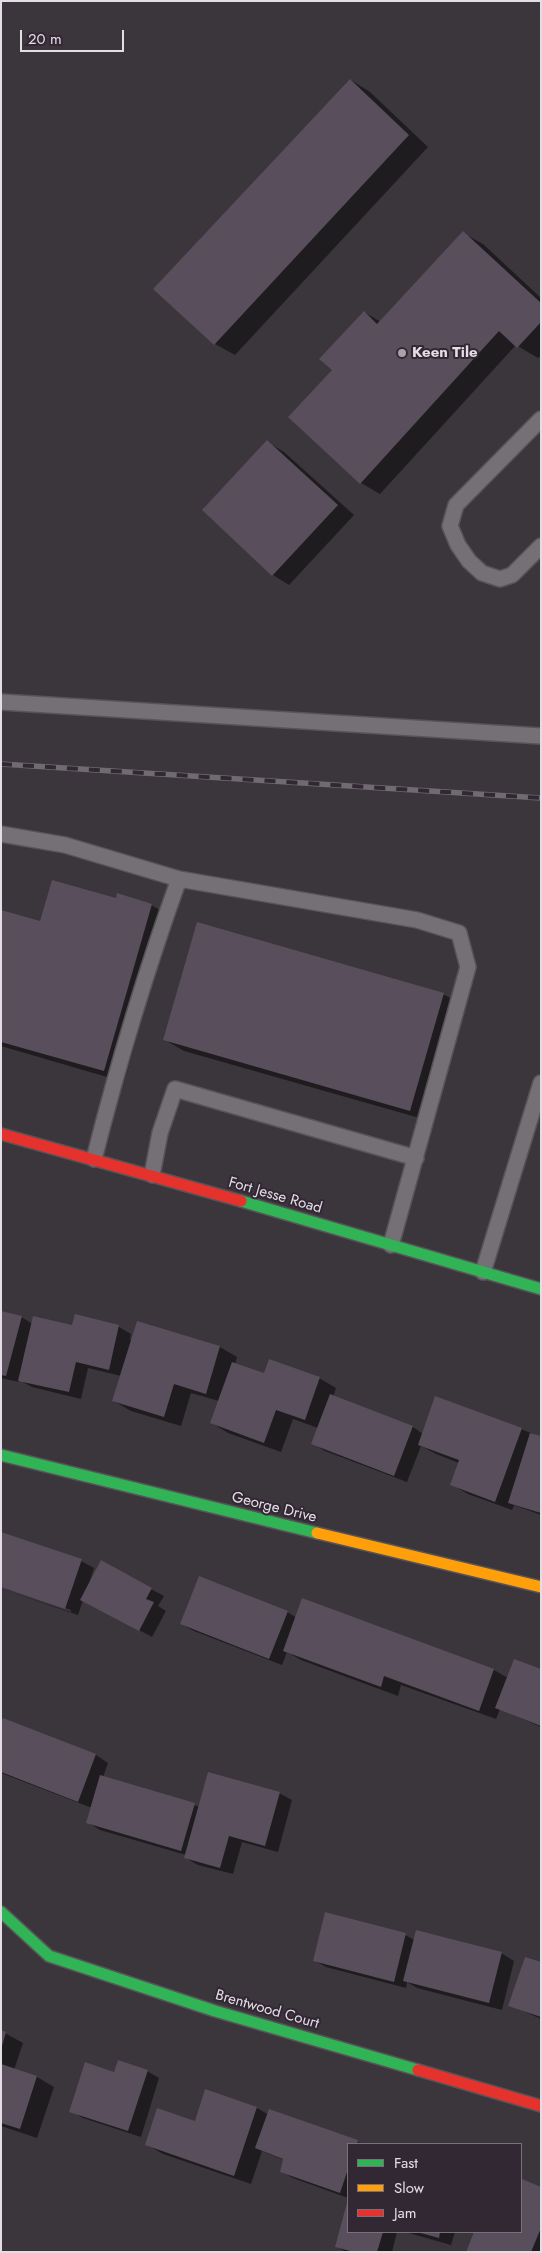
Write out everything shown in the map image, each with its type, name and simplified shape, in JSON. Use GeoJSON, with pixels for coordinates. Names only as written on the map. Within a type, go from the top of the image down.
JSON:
{"type":"FeatureCollection","features":[{"type":"Feature","properties":{"kind":"street","name":"Fort Jesse Road"},"geometry":{"type":"LineString","coordinates":[[1,1134],[152,1175],[541,1289]]}},
{"type":"Feature","properties":{"kind":"street","name":"George Drive"},"geometry":{"type":"LineString","coordinates":[[1,1455],[541,1587]]}},
{"type":"Feature","properties":{"kind":"street","name":"Brentwood Court"},"geometry":{"type":"LineString","coordinates":[[1,1912],[49,1956],[215,2011],[541,2106]]}},
{"type":"Feature","properties":{"kind":"lane"},"geometry":{"type":"LineString","coordinates":[[541,419],[456,506],[450,526],[458,545],[469,561],[482,573],[500,579],[512,575],[541,546]]}},
{"type":"Feature","properties":{"kind":"lane"},"geometry":{"type":"LineString","coordinates":[[1,702],[541,736]]}},
{"type":"Feature","properties":{"kind":"lane"},"geometry":{"type":"LineString","coordinates":[[1,834],[65,846],[179,879],[417,920],[459,932],[468,967],[391,1245]]}},
{"type":"Feature","properties":{"kind":"lane"},"geometry":{"type":"LineString","coordinates":[[94,1159],[109,1098],[155,945],[179,879]]}},
{"type":"Feature","properties":{"kind":"lane"},"geometry":{"type":"LineString","coordinates":[[483,1272],[541,1083]]}},
{"type":"Feature","properties":{"kind":"lane"},"geometry":{"type":"LineString","coordinates":[[152,1175],[160,1133],[175,1089],[416,1158]]}},
{"type":"Feature","properties":{"kind":"building"},"geometry":{"type":"Polygon","coordinates":[[[350,79],[409,135],[214,345],[153,289],[350,79]]]}},
{"type":"Feature","properties":{"kind":"building","name":"Keen Tile"},"geometry":{"type":"Polygon","coordinates":[[[463,231],[541,303],[541,322],[517,348],[499,331],[360,484],[288,417],[332,370],[319,359],[364,311],[377,324],[463,231]]]}},
{"type":"Feature","properties":{"kind":"building"},"geometry":{"type":"Polygon","coordinates":[[[267,440],[338,505],[272,576],[202,510],[267,440]]]}},
{"type":"Feature","properties":{"kind":"building"},"geometry":{"type":"Polygon","coordinates":[[[52,880],[116,898],[117,893],[152,904],[104,1071],[1,1042],[1,910],[40,921],[52,880]]]}},
{"type":"Feature","properties":{"kind":"building"},"geometry":{"type":"Polygon","coordinates":[[[197,922],[444,993],[410,1111],[163,1040],[197,922]]]}},
{"type":"Feature","properties":{"kind":"building"},"geometry":{"type":"Polygon","coordinates":[[[1,1311],[22,1316],[6,1376],[1,1375],[1,1311]]]}},
{"type":"Feature","properties":{"kind":"building"},"geometry":{"type":"Polygon","coordinates":[[[75,1314],[119,1325],[109,1370],[76,1362],[69,1392],[18,1381],[33,1316],[72,1325],[75,1314]]]}},
{"type":"Feature","properties":{"kind":"building"},"geometry":{"type":"Polygon","coordinates":[[[137,1321],[220,1346],[206,1394],[174,1384],[164,1417],[112,1401],[137,1321]]]}},
{"type":"Feature","properties":{"kind":"building"},"geometry":{"type":"Polygon","coordinates":[[[269,1359],[320,1377],[305,1420],[276,1410],[264,1443],[210,1423],[232,1362],[264,1373],[269,1359]]]}},
{"type":"Feature","properties":{"kind":"building"},"geometry":{"type":"Polygon","coordinates":[[[330,1394],[413,1426],[394,1476],[311,1444],[330,1394]]]}},
{"type":"Feature","properties":{"kind":"building"},"geometry":{"type":"Polygon","coordinates":[[[435,1396],[522,1428],[495,1502],[450,1485],[459,1460],[418,1445],[435,1396]]]}},
{"type":"Feature","properties":{"kind":"building"},"geometry":{"type":"Polygon","coordinates":[[[530,1433],[541,1436],[541,1513],[508,1503],[530,1433]]]}},
{"type":"Feature","properties":{"kind":"building"},"geometry":{"type":"Polygon","coordinates":[[[1,1532],[82,1559],[65,1609],[1,1587],[1,1532]]]}},
{"type":"Feature","properties":{"kind":"building"},"geometry":{"type":"Polygon","coordinates":[[[101,1560],[152,1588],[146,1599],[154,1602],[139,1631],[80,1600],[101,1560]]]}},
{"type":"Feature","properties":{"kind":"building"},"geometry":{"type":"Polygon","coordinates":[[[199,1576],[288,1611],[269,1659],[180,1624],[199,1576]]]}},
{"type":"Feature","properties":{"kind":"building"},"geometry":{"type":"Polygon","coordinates":[[[302,1598],[494,1669],[479,1711],[384,1676],[381,1687],[283,1651],[302,1598]]]}},
{"type":"Feature","properties":{"kind":"building"},"geometry":{"type":"Polygon","coordinates":[[[514,1659],[541,1669],[541,1726],[495,1708],[514,1659]]]}},
{"type":"Feature","properties":{"kind":"building"},"geometry":{"type":"Polygon","coordinates":[[[3,1718],[96,1754],[78,1802],[1,1772],[1,1723],[3,1718]]]}},
{"type":"Feature","properties":{"kind":"building"},"geometry":{"type":"Polygon","coordinates":[[[208,1772],[280,1792],[265,1846],[229,1836],[220,1868],[184,1858],[208,1772]]]}},
{"type":"Feature","properties":{"kind":"building"},"geometry":{"type":"Polygon","coordinates":[[[100,1775],[195,1803],[181,1851],[86,1823],[100,1775]]]}},
{"type":"Feature","properties":{"kind":"building"},"geometry":{"type":"Polygon","coordinates":[[[325,1912],[406,1933],[394,1982],[313,1961],[325,1912]]]}},
{"type":"Feature","properties":{"kind":"building"},"geometry":{"type":"Polygon","coordinates":[[[416,1930],[502,1952],[489,2003],[403,1981],[416,1930]]]}},
{"type":"Feature","properties":{"kind":"building"},"geometry":{"type":"Polygon","coordinates":[[[525,1957],[541,1962],[541,2017],[508,2006],[525,1957]]]}},
{"type":"Feature","properties":{"kind":"building"},"geometry":{"type":"Polygon","coordinates":[[[1,2030],[6,2032],[2,2046],[1,2046],[1,2030]]]}},
{"type":"Feature","properties":{"kind":"building"},"geometry":{"type":"Polygon","coordinates":[[[118,2060],[148,2070],[128,2131],[69,2112],[85,2062],[114,2072],[118,2060]]]}},
{"type":"Feature","properties":{"kind":"building"},"geometry":{"type":"Polygon","coordinates":[[[1,2064],[37,2076],[20,2129],[1,2123],[1,2064]]]}},
{"type":"Feature","properties":{"kind":"building"},"geometry":{"type":"Polygon","coordinates":[[[205,2089],[257,2107],[234,2176],[145,2145],[157,2108],[195,2121],[205,2089]]]}},
{"type":"Feature","properties":{"kind":"building"},"geometry":{"type":"Polygon","coordinates":[[[269,2109],[358,2140],[357,2143],[347,2143],[347,2172],[340,2193],[280,2172],[283,2159],[255,2148],[269,2109]]]}},
{"type":"Feature","properties":{"kind":"building"},"geometry":{"type":"Polygon","coordinates":[[[522,2179],[541,2187],[541,2228],[531,2252],[466,2252],[474,2233],[522,2233],[522,2179]]]}},
{"type":"Feature","properties":{"kind":"building"},"geometry":{"type":"Polygon","coordinates":[[[347,2203],[347,2233],[383,2233],[377,2252],[354,2252],[335,2247],[347,2203]]]}},
{"type":"Feature","properties":{"kind":"building"},"geometry":{"type":"Polygon","coordinates":[[[421,2233],[440,2233],[439,2238],[421,2233]]]}},
{"type":"Feature","properties":{"kind":"railway"},"geometry":{"type":"LineString","coordinates":[[1,764],[541,798]]}},
{"type":"Feature","properties":{"kind":"traffic: fast"},"geometry":{"type":"LineString","coordinates":[[241,1201],[541,1289]]}},
{"type":"Feature","properties":{"kind":"traffic: fast"},"geometry":{"type":"LineString","coordinates":[[1,1455],[317,1533]]}},
{"type":"Feature","properties":{"kind":"traffic: fast"},"geometry":{"type":"LineString","coordinates":[[1,1912],[49,1956],[215,2011],[418,2070]]}},
{"type":"Feature","properties":{"kind":"traffic: slow"},"geometry":{"type":"LineString","coordinates":[[317,1533],[541,1587]]}},
{"type":"Feature","properties":{"kind":"traffic: jam"},"geometry":{"type":"LineString","coordinates":[[1,1134],[241,1201]]}},
{"type":"Feature","properties":{"kind":"traffic: jam"},"geometry":{"type":"LineString","coordinates":[[418,2070],[541,2106]]}},
{"type":"Feature","properties":{"kind":"place","name":"Keen Tile"},"geometry":{"type":"Point","coordinates":[402,353]}}]}
